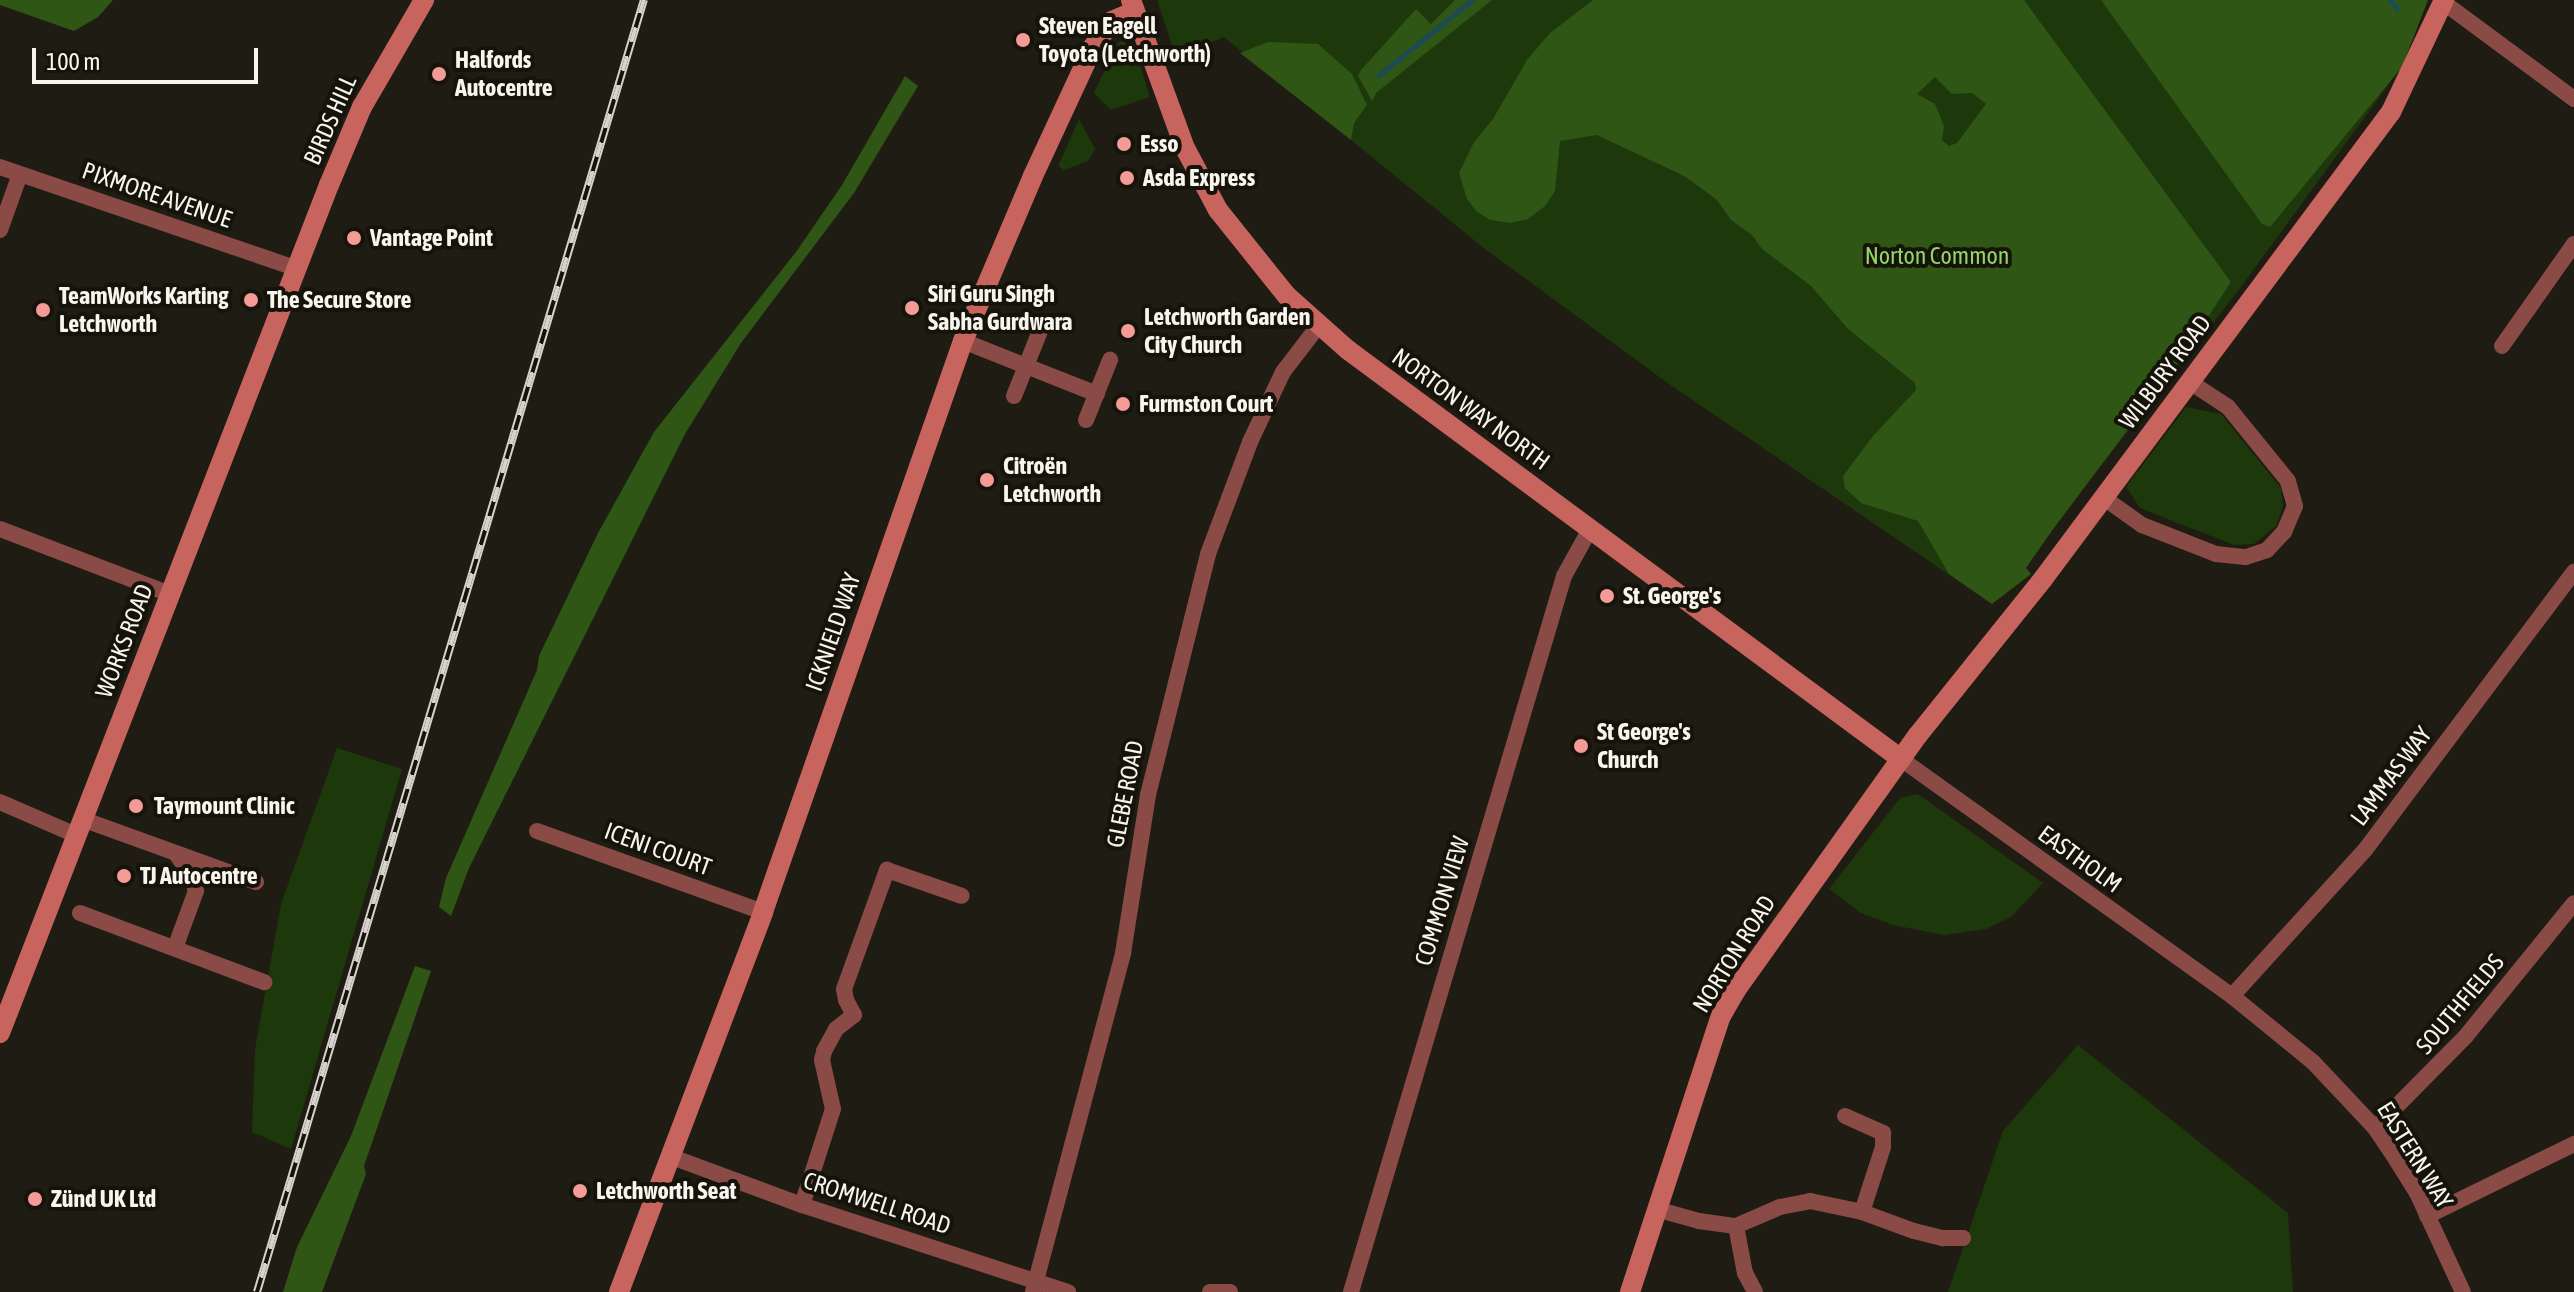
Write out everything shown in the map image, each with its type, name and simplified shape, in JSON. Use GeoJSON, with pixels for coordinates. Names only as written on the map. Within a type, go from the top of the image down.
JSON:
{"type":"FeatureCollection","features":[{"type":"Feature","properties":{"kind":"street","name":"BIRDS HILL"},"geometry":{"type":"LineString","coordinates":[[298,269],[362,107],[424,0]]}},
{"type":"Feature","properties":{"kind":"street"},"geometry":{"type":"LineString","coordinates":[[2444,1],[2574,99]]}},
{"type":"Feature","properties":{"kind":"street","name":"WILBURY ROAD"},"geometry":{"type":"LineString","coordinates":[[1901,759],[2104,498],[2391,112],[2444,1]]}},
{"type":"Feature","properties":{"kind":"street","name":"NORTON WAY NORTH"},"geometry":{"type":"LineString","coordinates":[[1132,6],[1180,136],[1218,210],[1272,279],[1319,325],[1901,759]]}},
{"type":"Feature","properties":{"kind":"street","name":"ICKNIELD WAY"},"geometry":{"type":"LineString","coordinates":[[619,1292],[763,912],[963,341],[1033,176],[1093,47],[1112,21],[1132,6]]}},
{"type":"Feature","properties":{"kind":"street","name":"PIXMORE AVENUE"},"geometry":{"type":"LineString","coordinates":[[0,167],[298,269]]}},
{"type":"Feature","properties":{"kind":"street"},"geometry":{"type":"LineString","coordinates":[[0,230],[20,174]]}},
{"type":"Feature","properties":{"kind":"street"},"geometry":{"type":"LineString","coordinates":[[2502,346],[2574,244]]}},
{"type":"Feature","properties":{"kind":"street","name":"WORKS ROAD"},"geometry":{"type":"LineString","coordinates":[[0,1033],[298,269]]}},
{"type":"Feature","properties":{"kind":"street","name":"GLEBE ROAD"},"geometry":{"type":"LineString","coordinates":[[1035,1287],[1123,953],[1151,780],[1208,554],[1250,442],[1283,372],[1319,325]]}},
{"type":"Feature","properties":{"kind":"street"},"geometry":{"type":"LineString","coordinates":[[1014,396],[1040,331]]}},
{"type":"Feature","properties":{"kind":"street"},"geometry":{"type":"LineString","coordinates":[[963,341],[1097,394]]}},
{"type":"Feature","properties":{"kind":"street"},"geometry":{"type":"LineString","coordinates":[[1086,420],[1110,360]]}},
{"type":"Feature","properties":{"kind":"street"},"geometry":{"type":"LineString","coordinates":[[2104,498],[2142,525],[2216,554],[2246,557],[2267,550],[2284,532],[2295,506],[2288,481],[2228,407],[2190,382]]}},
{"type":"Feature","properties":{"kind":"street"},"geometry":{"type":"LineString","coordinates":[[0,529],[170,594]]}},
{"type":"Feature","properties":{"kind":"street","name":"COMMON VIEW"},"geometry":{"type":"LineString","coordinates":[[1351,1292],[1564,576],[1590,529]]}},
{"type":"Feature","properties":{"kind":"street","name":"LAMMAS WAY"},"geometry":{"type":"LineString","coordinates":[[2232,996],[2365,850],[2574,572]]}},
{"type":"Feature","properties":{"kind":"street","name":"EASTHOLM"},"geometry":{"type":"LineString","coordinates":[[1901,759],[2232,996]]}},
{"type":"Feature","properties":{"kind":"street","name":"NORTON ROAD"},"geometry":{"type":"LineString","coordinates":[[1630,1292],[1721,1016],[1901,759]]}},
{"type":"Feature","properties":{"kind":"street"},"geometry":{"type":"LineString","coordinates":[[0,802],[256,882]]}},
{"type":"Feature","properties":{"kind":"street","name":"ICENI COURT"},"geometry":{"type":"LineString","coordinates":[[537,831],[763,912]]}},
{"type":"Feature","properties":{"kind":"street"},"geometry":{"type":"LineString","coordinates":[[175,948],[196,891],[191,875],[177,855]]}},
{"type":"Feature","properties":{"kind":"street"},"geometry":{"type":"LineString","coordinates":[[802,1205],[833,1109],[822,1060],[824,1051],[836,1029],[854,1015],[844,989],[887,870],[962,896]]}},
{"type":"Feature","properties":{"kind":"street","name":"SOUTHFIELDS"},"geometry":{"type":"LineString","coordinates":[[2375,1128],[2443,1062],[2574,903]]}},
{"type":"Feature","properties":{"kind":"street"},"geometry":{"type":"LineString","coordinates":[[80,913],[264,982]]}},
{"type":"Feature","properties":{"kind":"street","name":"EASTERN WAY"},"geometry":{"type":"LineString","coordinates":[[2232,996],[2313,1062],[2375,1128],[2427,1216],[2463,1292]]}},
{"type":"Feature","properties":{"kind":"street"},"geometry":{"type":"LineString","coordinates":[[1845,1116],[1883,1133],[1883,1147],[1862,1212]]}},
{"type":"Feature","properties":{"kind":"street"},"geometry":{"type":"LineString","coordinates":[[2427,1216],[2574,1144]]}},
{"type":"Feature","properties":{"kind":"street","name":"CROMWELL ROAD"},"geometry":{"type":"LineString","coordinates":[[672,1157],[1035,1287],[1068,1292]]}},
{"type":"Feature","properties":{"kind":"street"},"geometry":{"type":"LineString","coordinates":[[1656,1209],[1699,1221],[1736,1226],[1780,1207],[1810,1201],[1862,1212],[1914,1231],[1943,1238],[1963,1238]]}},
{"type":"Feature","properties":{"kind":"street"},"geometry":{"type":"LineString","coordinates":[[1736,1226],[1745,1273],[1755,1292]]}},
{"type":"Feature","properties":{"kind":"street"},"geometry":{"type":"LineString","coordinates":[[1210,1292],[1230,1292]]}},
{"type":"Feature","properties":{"kind":"green space"},"geometry":{"type":"Polygon","coordinates":[[[0,0],[113,0],[98,17],[74,31],[0,5],[0,0]]]}},
{"type":"Feature","properties":{"kind":"green space","name":"Norton Common"},"geometry":{"type":"Polygon","coordinates":[[[1157,0],[2427,0],[2394,77],[2238,291],[1992,604],[1669,384],[1485,249],[1224,37],[1176,57],[1157,0]]]}},
{"type":"Feature","properties":{"kind":"green space"},"geometry":{"type":"Polygon","coordinates":[[[1455,0],[1492,0],[1376,93],[1372,101],[1358,76],[1361,70],[1416,9],[1431,24],[1455,0]]]}},
{"type":"Feature","properties":{"kind":"green space"},"geometry":{"type":"Polygon","coordinates":[[[1593,0],[2024,0],[2231,282],[2177,364],[2026,568],[2031,574],[1992,604],[1949,574],[1918,521],[1861,503],[1845,488],[1843,476],[1873,436],[1916,390],[1915,383],[1848,329],[1811,286],[1762,249],[1752,235],[1731,220],[1717,200],[1686,177],[1597,135],[1560,141],[1555,191],[1545,206],[1528,219],[1510,223],[1490,220],[1476,211],[1467,199],[1459,173],[1474,142],[1493,119],[1527,60],[1550,33],[1593,0]],[[1935,77],[1917,94],[1935,104],[1944,126],[1942,140],[1949,146],[1957,143],[1986,104],[1972,93],[1952,94],[1935,77]]]}},
{"type":"Feature","properties":{"kind":"green space"},"geometry":{"type":"Polygon","coordinates":[[[2101,0],[2428,0],[2402,67],[2270,227],[2262,224],[2101,0]]]}},
{"type":"Feature","properties":{"kind":"green space"},"geometry":{"type":"Polygon","coordinates":[[[1125,37],[1132,39],[1150,97],[1111,110],[1094,93],[1117,44],[1125,37]]]}},
{"type":"Feature","properties":{"kind":"green space"},"geometry":{"type":"Polygon","coordinates":[[[1268,42],[1318,44],[1352,74],[1367,105],[1354,123],[1351,140],[1240,53],[1268,42]]]}},
{"type":"Feature","properties":{"kind":"green space"},"geometry":{"type":"Polygon","coordinates":[[[905,76],[918,86],[854,193],[741,343],[685,434],[469,868],[451,916],[439,907],[446,878],[537,670],[539,656],[598,533],[654,432],[796,252],[842,185],[905,76]]]}},
{"type":"Feature","properties":{"kind":"green space"},"geometry":{"type":"Polygon","coordinates":[[[1079,119],[1095,149],[1088,161],[1064,170],[1058,166],[1079,119]]]}},
{"type":"Feature","properties":{"kind":"green space"},"geometry":{"type":"Polygon","coordinates":[[[2186,407],[2221,414],[2281,488],[2283,507],[2276,526],[2254,544],[2234,545],[2140,508],[2126,487],[2186,407]]]}},
{"type":"Feature","properties":{"kind":"green space"},"geometry":{"type":"Polygon","coordinates":[[[337,748],[402,769],[291,1149],[252,1132],[255,1049],[281,904],[337,748]]]}},
{"type":"Feature","properties":{"kind":"green space"},"geometry":{"type":"Polygon","coordinates":[[[1918,794],[2043,883],[2011,917],[1986,929],[1944,935],[1893,925],[1861,913],[1829,889],[1900,798],[1918,794]]]}},
{"type":"Feature","properties":{"kind":"green space"},"geometry":{"type":"Polygon","coordinates":[[[415,966],[431,971],[364,1166],[366,1174],[322,1292],[283,1292],[297,1247],[351,1136],[415,966]]]}},
{"type":"Feature","properties":{"kind":"green space"},"geometry":{"type":"Polygon","coordinates":[[[2078,1045],[2288,1213],[2293,1292],[1948,1292],[2003,1131],[2078,1045]]]}},
{"type":"Feature","properties":{"kind":"waterway"},"geometry":{"type":"LineString","coordinates":[[1379,75],[1472,0]]}},
{"type":"Feature","properties":{"kind":"waterway"},"geometry":{"type":"LineString","coordinates":[[2390,0],[2397,9]]}},
{"type":"Feature","properties":{"kind":"railway"},"geometry":{"type":"LineString","coordinates":[[257,1292],[644,0]]}},
{"type":"Feature","properties":{"kind":"place","name":"Steven Eagell Toyota (Letchworth)"},"geometry":{"type":"Point","coordinates":[1023,40]}},
{"type":"Feature","properties":{"kind":"place","name":"Halfords Autocentre"},"geometry":{"type":"Point","coordinates":[439,74]}},
{"type":"Feature","properties":{"kind":"place","name":"Esso"},"geometry":{"type":"Point","coordinates":[1124,144]}},
{"type":"Feature","properties":{"kind":"place","name":"Asda Express"},"geometry":{"type":"Point","coordinates":[1127,178]}},
{"type":"Feature","properties":{"kind":"place","name":"Vantage Point"},"geometry":{"type":"Point","coordinates":[354,238]}},
{"type":"Feature","properties":{"kind":"place","name":"The Secure Store"},"geometry":{"type":"Point","coordinates":[251,300]}},
{"type":"Feature","properties":{"kind":"place","name":"Siri Guru Singh Sabha Gurdwara"},"geometry":{"type":"Point","coordinates":[912,308]}},
{"type":"Feature","properties":{"kind":"place","name":"TeamWorks Karting Letchworth"},"geometry":{"type":"Point","coordinates":[43,310]}},
{"type":"Feature","properties":{"kind":"place","name":"Letchworth Garden City Church"},"geometry":{"type":"Point","coordinates":[1128,331]}},
{"type":"Feature","properties":{"kind":"place","name":"Furmston Court"},"geometry":{"type":"Point","coordinates":[1123,404]}},
{"type":"Feature","properties":{"kind":"place","name":"Citroën Letchworth"},"geometry":{"type":"Point","coordinates":[987,480]}},
{"type":"Feature","properties":{"kind":"place","name":"St. George's"},"geometry":{"type":"Point","coordinates":[1607,596]}},
{"type":"Feature","properties":{"kind":"place","name":"St George's Church"},"geometry":{"type":"Point","coordinates":[1581,746]}},
{"type":"Feature","properties":{"kind":"place","name":"Taymount Clinic"},"geometry":{"type":"Point","coordinates":[136,806]}},
{"type":"Feature","properties":{"kind":"place","name":"TJ Autocentre"},"geometry":{"type":"Point","coordinates":[124,876]}},
{"type":"Feature","properties":{"kind":"place","name":"Letchworth Seat"},"geometry":{"type":"Point","coordinates":[580,1191]}},
{"type":"Feature","properties":{"kind":"place","name":"Zünd UK Ltd"},"geometry":{"type":"Point","coordinates":[35,1199]}}]}
